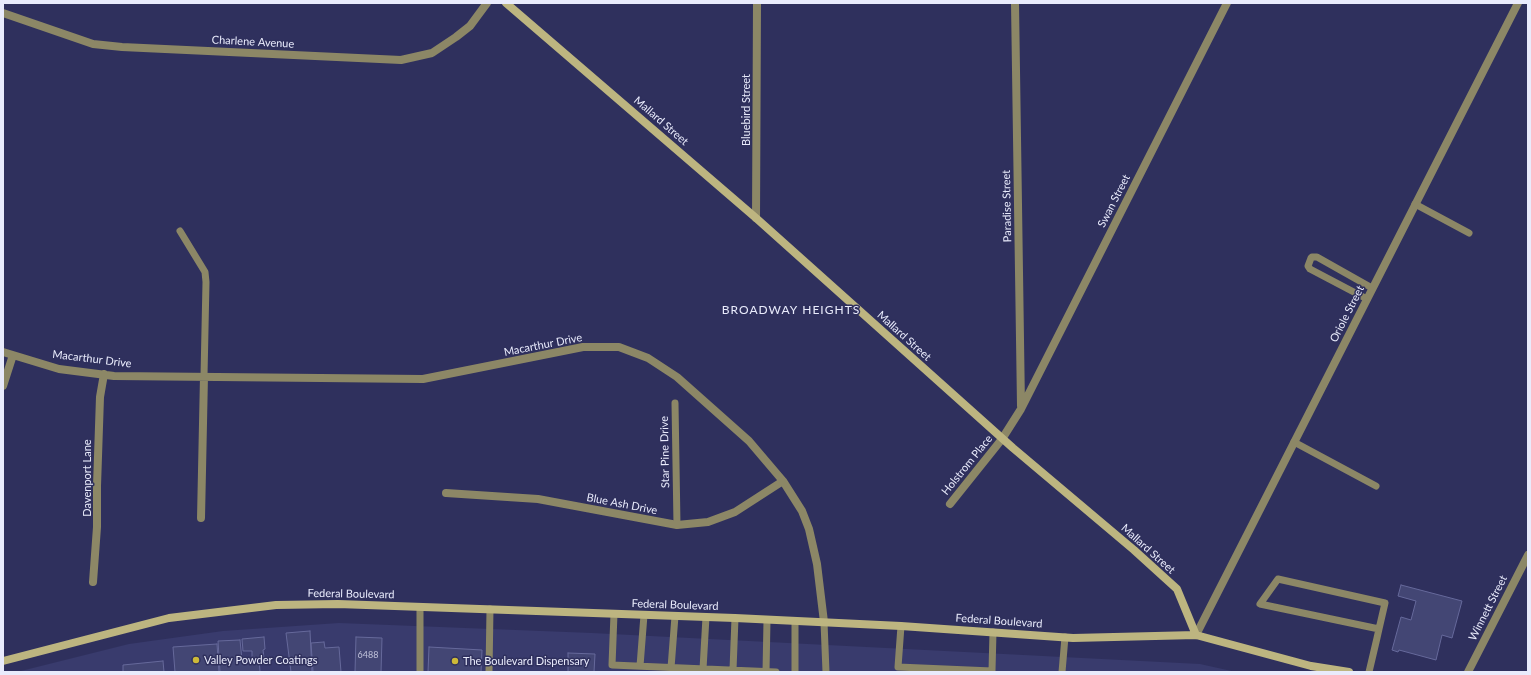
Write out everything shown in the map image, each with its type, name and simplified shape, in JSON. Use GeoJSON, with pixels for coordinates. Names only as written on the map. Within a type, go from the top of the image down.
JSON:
{"type":"FeatureCollection","features":[{"type":"Feature","properties":{"kind":"main road","name":"Mallard Street"},"geometry":{"type":"LineString","coordinates":[[506,3],[756,218],[1002,438],[1134,550],[1177,589],[1196,635]]}},
{"type":"Feature","properties":{"kind":"main road","name":"Federal Boulevard"},"geometry":{"type":"LineString","coordinates":[[3,661],[169,618],[276,605],[338,604],[824,622],[1064,637],[1196,635],[1311,669],[1349,672]]}},
{"type":"Feature","properties":{"kind":"street","name":"Charlene Avenue"},"geometry":{"type":"LineString","coordinates":[[3,13],[93,44],[122,47],[401,60],[432,53],[470,26],[487,3]]}},
{"type":"Feature","properties":{"kind":"street","name":"Bluebird Street"},"geometry":{"type":"LineString","coordinates":[[756,218],[757,3]]}},
{"type":"Feature","properties":{"kind":"street","name":"Paradise Street"},"geometry":{"type":"LineString","coordinates":[[1014,3],[1021,408]]}},
{"type":"Feature","properties":{"kind":"street","name":"Swan Street"},"geometry":{"type":"LineString","coordinates":[[1002,438],[1021,408],[1227,3]]}},
{"type":"Feature","properties":{"kind":"street","name":"Oriole Street"},"geometry":{"type":"LineString","coordinates":[[1196,635],[1518,3]]}},
{"type":"Feature","properties":{"kind":"street","name":"Macarthur Drive"},"geometry":{"type":"LineString","coordinates":[[3,352],[59,368],[114,376],[424,379],[583,347],[619,347],[648,358],[677,378],[749,442],[783,481],[802,512],[809,529],[817,564],[824,622]]}},
{"type":"Feature","properties":{"kind":"street"},"geometry":{"type":"LineString","coordinates":[[3,386],[13,355]]}},
{"type":"Feature","properties":{"kind":"street","name":"Davenport Lane"},"geometry":{"type":"LineString","coordinates":[[93,582],[97,527],[97,458],[100,397],[104,374]]}},
{"type":"Feature","properties":{"kind":"street"},"geometry":{"type":"LineString","coordinates":[[201,518],[204,376]]}},
{"type":"Feature","properties":{"kind":"street","name":"Holstrom Place"},"geometry":{"type":"LineString","coordinates":[[950,504],[1002,438]]}},
{"type":"Feature","properties":{"kind":"street","name":"Blue Ash Drive"},"geometry":{"type":"LineString","coordinates":[[446,493],[538,499],[677,525],[708,522],[735,512],[783,481]]}},
{"type":"Feature","properties":{"kind":"street","name":"Winnett Street"},"geometry":{"type":"LineString","coordinates":[[1468,672],[1528,554]]}},
{"type":"Feature","properties":{"kind":"lane"},"geometry":{"type":"LineString","coordinates":[[1415,204],[1469,233]]}},
{"type":"Feature","properties":{"kind":"lane"},"geometry":{"type":"LineString","coordinates":[[180,231],[205,272],[204,376]]}},
{"type":"Feature","properties":{"kind":"lane"},"geometry":{"type":"LineString","coordinates":[[1367,299],[1310,269],[1308,266],[1311,258],[1317,257],[1372,288]]}},
{"type":"Feature","properties":{"kind":"lane","name":"Star Pine Drive"},"geometry":{"type":"LineString","coordinates":[[675,403],[677,525]]}},
{"type":"Feature","properties":{"kind":"lane"},"geometry":{"type":"LineString","coordinates":[[1294,442],[1376,486]]}},
{"type":"Feature","properties":{"kind":"lane"},"geometry":{"type":"LineString","coordinates":[[1369,672],[1379,629],[1385,603],[1278,579],[1260,604],[1379,629]]}},
{"type":"Feature","properties":{"kind":"lane"},"geometry":{"type":"LineString","coordinates":[[420,607],[420,672]]}},
{"type":"Feature","properties":{"kind":"lane"},"geometry":{"type":"LineString","coordinates":[[489,672],[490,609]]}},
{"type":"Feature","properties":{"kind":"lane"},"geometry":{"type":"LineString","coordinates":[[614,614],[612,665],[776,672]]}},
{"type":"Feature","properties":{"kind":"lane"},"geometry":{"type":"LineString","coordinates":[[640,666],[644,615]]}},
{"type":"Feature","properties":{"kind":"lane"},"geometry":{"type":"LineString","coordinates":[[672,668],[675,616]]}},
{"type":"Feature","properties":{"kind":"lane"},"geometry":{"type":"LineString","coordinates":[[702,669],[706,617]]}},
{"type":"Feature","properties":{"kind":"lane"},"geometry":{"type":"LineString","coordinates":[[733,670],[735,618]]}},
{"type":"Feature","properties":{"kind":"lane"},"geometry":{"type":"LineString","coordinates":[[766,672],[767,620]]}},
{"type":"Feature","properties":{"kind":"lane"},"geometry":{"type":"LineString","coordinates":[[795,621],[795,672]]}},
{"type":"Feature","properties":{"kind":"lane"},"geometry":{"type":"LineString","coordinates":[[824,622],[826,672]]}},
{"type":"Feature","properties":{"kind":"lane"},"geometry":{"type":"LineString","coordinates":[[900,626],[898,667],[992,671],[993,632]]}},
{"type":"Feature","properties":{"kind":"lane"},"geometry":{"type":"LineString","coordinates":[[1062,672],[1064,637]]}},
{"type":"Feature","properties":{"kind":"shaded area"},"geometry":{"type":"Polygon","coordinates":[[[339,623],[592,633],[1200,664],[1236,672],[17,672],[129,644],[223,631],[339,623]]]}},
{"type":"Feature","properties":{"kind":"building"},"geometry":{"type":"Polygon","coordinates":[[[1401,585],[1462,601],[1452,638],[1442,635],[1436,660],[1399,650],[1398,652],[1392,650],[1401,617],[1411,620],[1416,601],[1398,596],[1401,585]]]}},
{"type":"Feature","properties":{"kind":"building"},"geometry":{"type":"Polygon","coordinates":[[[310,631],[312,672],[291,672],[286,633],[310,631]]]}},
{"type":"Feature","properties":{"kind":"building"},"geometry":{"type":"Polygon","coordinates":[[[264,637],[264,658],[252,658],[252,651],[243,651],[242,639],[264,637]]]}},
{"type":"Feature","properties":{"kind":"building"},"geometry":{"type":"Polygon","coordinates":[[[356,637],[382,638],[381,672],[355,672],[356,637]]]}},
{"type":"Feature","properties":{"kind":"building"},"geometry":{"type":"Polygon","coordinates":[[[240,640],[242,660],[259,658],[260,672],[220,672],[218,641],[240,640]]]}},
{"type":"Feature","properties":{"kind":"building"},"geometry":{"type":"Polygon","coordinates":[[[324,642],[325,648],[339,647],[341,672],[313,672],[311,643],[324,642]]]}},
{"type":"Feature","properties":{"kind":"building","name":"Valley Powder Coatings"},"geometry":{"type":"Polygon","coordinates":[[[217,644],[219,672],[175,672],[173,647],[217,644]]]}},
{"type":"Feature","properties":{"kind":"building","name":"The Boulevard Dispensary"},"geometry":{"type":"Polygon","coordinates":[[[429,647],[482,650],[481,672],[428,672],[429,647]]]}},
{"type":"Feature","properties":{"kind":"building"},"geometry":{"type":"Polygon","coordinates":[[[568,653],[595,654],[594,672],[568,672],[568,653]]]}},
{"type":"Feature","properties":{"kind":"building"},"geometry":{"type":"Polygon","coordinates":[[[163,661],[164,672],[123,672],[123,665],[163,661]]]}},
{"type":"Feature","properties":{"kind":"place","name":"Valley Powder Coatings"},"geometry":{"type":"Point","coordinates":[196,660]}},
{"type":"Feature","properties":{"kind":"place","name":"The Boulevard Dispensary"},"geometry":{"type":"Point","coordinates":[455,661]}},
{"type":"Feature","properties":{"kind":"district","name":"BROADWAY HEIGHTS"},"geometry":{"type":"Point","coordinates":[791,310]}}]}
